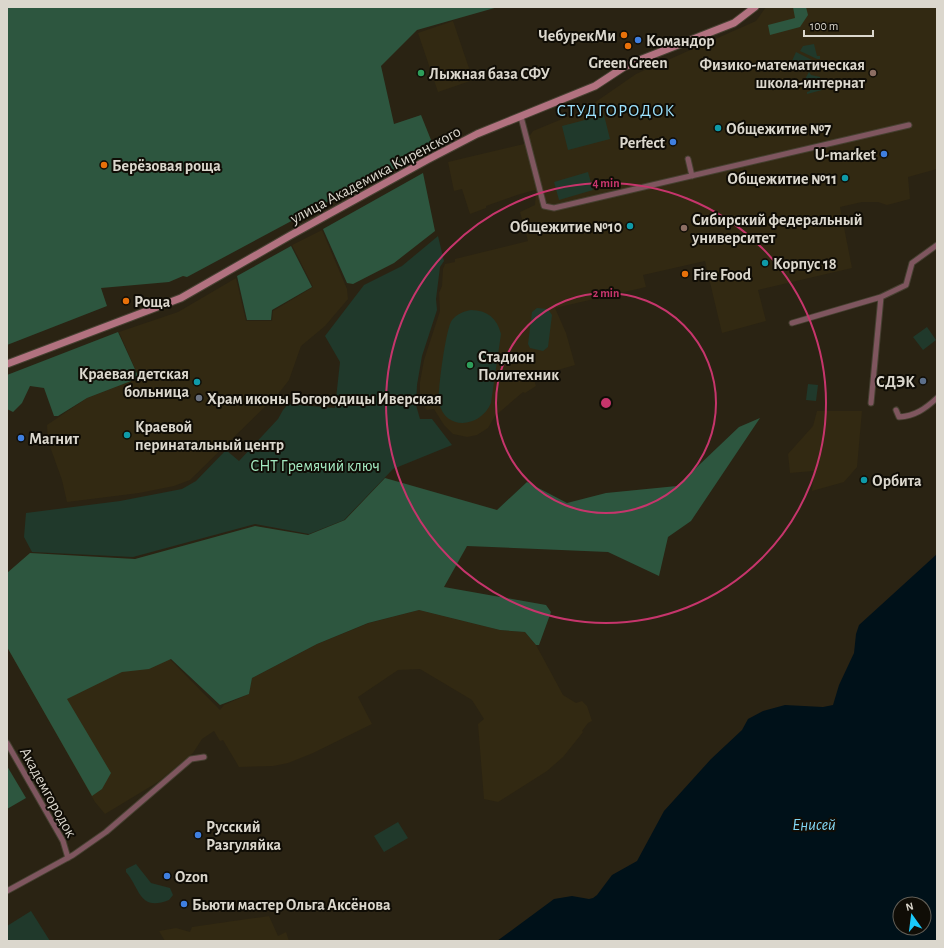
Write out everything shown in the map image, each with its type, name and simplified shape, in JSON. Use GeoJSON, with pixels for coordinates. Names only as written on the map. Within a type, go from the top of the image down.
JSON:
{"type":"FeatureCollection","features":[{"type":"Feature","properties":{"kind":"main road","name":"улица Академика Киренского"},"geometry":{"type":"LineString","coordinates":[[7,364],[181,298],[291,235],[477,134],[595,86],[624,67],[637,61],[734,23],[755,7]]}},
{"type":"Feature","properties":{"kind":"street"},"geometry":{"type":"LineString","coordinates":[[521,117],[544,206],[554,208],[909,125]]}},
{"type":"Feature","properties":{"kind":"street"},"geometry":{"type":"LineString","coordinates":[[688,159],[692,176]]}},
{"type":"Feature","properties":{"kind":"street"},"geometry":{"type":"LineString","coordinates":[[792,323],[881,297],[906,285],[910,277],[909,269],[912,263],[937,244]]}},
{"type":"Feature","properties":{"kind":"street"},"geometry":{"type":"LineString","coordinates":[[871,403],[881,297]]}},
{"type":"Feature","properties":{"kind":"street"},"geometry":{"type":"LineString","coordinates":[[896,410],[899,417],[922,412],[937,398]]}},
{"type":"Feature","properties":{"kind":"street","name":"Академгородок"},"geometry":{"type":"LineString","coordinates":[[7,743],[63,841],[68,858],[7,891]]}},
{"type":"Feature","properties":{"kind":"street"},"geometry":{"type":"LineString","coordinates":[[68,858],[106,832],[191,759],[204,757]]}},
{"type":"Feature","properties":{"kind":"shaded area","name":"Сибирский федеральный университет"},"geometry":{"type":"Polygon","coordinates":[[[766,7],[937,7],[937,169],[908,177],[910,199],[887,205],[878,202],[862,202],[840,207],[852,268],[758,290],[766,321],[722,333],[705,261],[643,275],[646,287],[555,308],[566,333],[575,365],[533,377],[536,386],[525,393],[523,392],[495,416],[488,428],[477,435],[467,437],[453,434],[444,425],[434,409],[427,410],[420,403],[420,382],[424,360],[440,311],[439,293],[442,286],[443,269],[445,264],[455,262],[455,259],[528,241],[520,212],[535,205],[536,192],[535,190],[517,195],[486,206],[486,208],[470,214],[462,189],[454,191],[448,162],[524,144],[533,131],[584,110],[636,74],[756,21],[766,7]]]}},
{"type":"Feature","properties":{"kind":"shaded area"},"geometry":{"type":"Polygon","coordinates":[[[453,21],[473,80],[438,92],[418,33],[453,21]]]}},
{"type":"Feature","properties":{"kind":"shaded area"},"geometry":{"type":"Polygon","coordinates":[[[322,230],[347,289],[348,299],[325,326],[301,346],[289,380],[279,393],[190,480],[174,486],[139,493],[67,502],[62,480],[48,441],[47,425],[87,398],[139,378],[119,332],[178,312],[236,278],[246,321],[272,321],[273,311],[313,287],[292,245],[322,230]]]}},
{"type":"Feature","properties":{"kind":"shaded area"},"geometry":{"type":"Polygon","coordinates":[[[817,411],[862,411],[857,467],[844,482],[812,491],[813,471],[790,473],[788,454],[813,426],[817,411]]]}},
{"type":"Feature","properties":{"kind":"shaded area"},"geometry":{"type":"Polygon","coordinates":[[[419,610],[500,630],[525,632],[536,645],[563,695],[576,703],[582,701],[587,706],[592,721],[588,723],[582,731],[583,732],[563,757],[547,771],[498,802],[484,799],[478,724],[484,719],[472,700],[420,669],[398,670],[358,697],[372,724],[313,753],[288,763],[273,766],[239,767],[223,740],[220,741],[214,731],[202,739],[193,753],[158,782],[105,814],[95,802],[7,647],[7,639],[137,626],[220,710],[224,705],[249,694],[252,678],[317,644],[369,623],[419,610]]]}},
{"type":"Feature","properties":{"kind":"shaded area"},"geometry":{"type":"Polygon","coordinates":[[[269,916],[278,936],[286,932],[289,941],[165,941],[159,931],[176,928],[190,932],[192,927],[269,916]]]}},
{"type":"Feature","properties":{"kind":"green space"},"geometry":{"type":"Polygon","coordinates":[[[7,7],[498,7],[417,30],[381,66],[394,124],[421,115],[435,150],[340,195],[187,277],[183,276],[169,282],[101,288],[107,306],[7,345],[7,7]]]}},
{"type":"Feature","properties":{"kind":"green space"},"geometry":{"type":"Polygon","coordinates":[[[793,7],[806,7],[808,15],[800,27],[770,35],[768,25],[795,18],[793,7]]]}},
{"type":"Feature","properties":{"kind":"green space"},"geometry":{"type":"Polygon","coordinates":[[[814,44],[817,56],[820,56],[820,59],[800,51],[803,46],[814,44]]]}},
{"type":"Feature","properties":{"kind":"green space"},"geometry":{"type":"Polygon","coordinates":[[[796,52],[814,61],[809,70],[792,61],[796,52]]]}},
{"type":"Feature","properties":{"kind":"green space"},"geometry":{"type":"Polygon","coordinates":[[[809,72],[811,75],[820,77],[822,90],[807,94],[807,92],[810,91],[809,86],[805,86],[804,81],[809,72]]]}},
{"type":"Feature","properties":{"kind":"green space"},"geometry":{"type":"Polygon","coordinates":[[[604,115],[610,139],[568,150],[562,126],[604,115]]]}},
{"type":"Feature","properties":{"kind":"green space"},"geometry":{"type":"Polygon","coordinates":[[[588,172],[593,190],[559,200],[554,182],[588,172]]]}},
{"type":"Feature","properties":{"kind":"green space"},"geometry":{"type":"Polygon","coordinates":[[[423,173],[435,231],[394,263],[353,284],[347,283],[323,229],[423,173]]]}},
{"type":"Feature","properties":{"kind":"green space","name":"СНТ Гремячий ключ"},"geometry":{"type":"Polygon","coordinates":[[[438,236],[444,261],[440,267],[436,299],[437,310],[422,356],[417,385],[416,405],[420,419],[432,419],[452,445],[393,469],[344,520],[309,534],[255,524],[133,557],[32,552],[24,537],[26,513],[120,501],[182,489],[196,481],[226,450],[239,461],[278,419],[288,404],[335,408],[340,362],[325,336],[364,285],[402,266],[438,236]]]}},
{"type":"Feature","properties":{"kind":"green space"},"geometry":{"type":"Polygon","coordinates":[[[291,246],[312,287],[272,310],[271,320],[247,320],[237,276],[291,246]]]}},
{"type":"Feature","properties":{"kind":"green space"},"geometry":{"type":"Polygon","coordinates":[[[537,308],[548,309],[552,315],[548,347],[543,351],[530,348],[528,344],[532,312],[537,308]]]}},
{"type":"Feature","properties":{"kind":"green space","name":"Стадион Политехник"},"geometry":{"type":"Polygon","coordinates":[[[471,310],[486,313],[494,319],[501,334],[491,403],[480,417],[464,423],[449,419],[443,412],[439,403],[439,387],[447,335],[452,320],[463,312],[471,310]]]}},
{"type":"Feature","properties":{"kind":"green space"},"geometry":{"type":"Polygon","coordinates":[[[927,327],[936,340],[923,350],[913,337],[927,327]]]}},
{"type":"Feature","properties":{"kind":"green space"},"geometry":{"type":"Polygon","coordinates":[[[118,332],[139,378],[87,398],[58,416],[54,416],[44,388],[30,386],[22,403],[13,412],[7,409],[7,375],[118,332]]]}},
{"type":"Feature","properties":{"kind":"green space"},"geometry":{"type":"Polygon","coordinates":[[[808,384],[818,385],[816,401],[806,400],[808,384]]]}},
{"type":"Feature","properties":{"kind":"green space"},"geometry":{"type":"Polygon","coordinates":[[[760,418],[691,521],[668,537],[659,576],[608,552],[467,546],[444,587],[546,605],[551,612],[539,645],[536,645],[525,632],[500,630],[419,610],[368,623],[317,644],[252,678],[249,694],[220,705],[171,659],[149,669],[122,672],[67,699],[111,773],[102,789],[92,796],[7,647],[7,573],[30,553],[135,559],[255,526],[308,535],[345,520],[385,478],[497,510],[527,482],[567,503],[606,493],[677,486],[739,427],[760,418]]]}},
{"type":"Feature","properties":{"kind":"green space"},"geometry":{"type":"Polygon","coordinates":[[[7,766],[26,798],[7,809],[7,766]]]}},
{"type":"Feature","properties":{"kind":"green space"},"geometry":{"type":"Polygon","coordinates":[[[398,822],[408,838],[384,852],[374,836],[398,822]]]}},
{"type":"Feature","properties":{"kind":"green space"},"geometry":{"type":"Polygon","coordinates":[[[136,864],[151,883],[170,888],[173,895],[169,900],[159,903],[146,901],[126,872],[126,869],[136,864]]]}},
{"type":"Feature","properties":{"kind":"green space"},"geometry":{"type":"Polygon","coordinates":[[[31,911],[50,941],[7,941],[7,926],[31,911]]]}},
{"type":"Feature","properties":{"kind":"water","name":"Енисей"},"geometry":{"type":"Polygon","coordinates":[[[937,554],[937,941],[497,941],[554,899],[572,896],[589,899],[593,898],[612,875],[637,861],[664,811],[711,759],[742,730],[748,719],[763,711],[785,705],[823,707],[833,705],[839,685],[854,653],[856,634],[859,625],[937,554]]]}},
{"type":"Feature","properties":{"kind":"place","name":"ЧебурекМи"},"geometry":{"type":"Point","coordinates":[624,35]}},
{"type":"Feature","properties":{"kind":"place","name":"Командор"},"geometry":{"type":"Point","coordinates":[638,40]}},
{"type":"Feature","properties":{"kind":"place","name":"Green Green"},"geometry":{"type":"Point","coordinates":[628,46]}},
{"type":"Feature","properties":{"kind":"place","name":"Лыжная база СФУ"},"geometry":{"type":"Point","coordinates":[421,73]}},
{"type":"Feature","properties":{"kind":"place","name":"Физико-математическая школа-интернат"},"geometry":{"type":"Point","coordinates":[873,73]}},
{"type":"Feature","properties":{"kind":"place","name":"Общежитие №7"},"geometry":{"type":"Point","coordinates":[718,128]}},
{"type":"Feature","properties":{"kind":"place","name":"Perfect"},"geometry":{"type":"Point","coordinates":[673,142]}},
{"type":"Feature","properties":{"kind":"place","name":"U-market"},"geometry":{"type":"Point","coordinates":[884,154]}},
{"type":"Feature","properties":{"kind":"place","name":"Берёзовая роща"},"geometry":{"type":"Point","coordinates":[104,165]}},
{"type":"Feature","properties":{"kind":"place","name":"Общежитие №11"},"geometry":{"type":"Point","coordinates":[845,178]}},
{"type":"Feature","properties":{"kind":"place","name":"Общежитие №10"},"geometry":{"type":"Point","coordinates":[630,226]}},
{"type":"Feature","properties":{"kind":"place","name":"Сибирский федеральный университет"},"geometry":{"type":"Point","coordinates":[684,228]}},
{"type":"Feature","properties":{"kind":"place","name":"Корпус 18"},"geometry":{"type":"Point","coordinates":[765,263]}},
{"type":"Feature","properties":{"kind":"place","name":"Fire Food"},"geometry":{"type":"Point","coordinates":[685,274]}},
{"type":"Feature","properties":{"kind":"place","name":"Роща"},"geometry":{"type":"Point","coordinates":[126,301]}},
{"type":"Feature","properties":{"kind":"place","name":"Стадион Политехник"},"geometry":{"type":"Point","coordinates":[470,365]}},
{"type":"Feature","properties":{"kind":"place","name":"СДЭК"},"geometry":{"type":"Point","coordinates":[923,381]}},
{"type":"Feature","properties":{"kind":"place","name":"Краевая детская больница"},"geometry":{"type":"Point","coordinates":[197,382]}},
{"type":"Feature","properties":{"kind":"place","name":"Храм иконы Богородицы Иверская"},"geometry":{"type":"Point","coordinates":[199,398]}},
{"type":"Feature","properties":{"kind":"place","name":"Краевой перинатальный центр"},"geometry":{"type":"Point","coordinates":[127,435]}},
{"type":"Feature","properties":{"kind":"place","name":"Магнит"},"geometry":{"type":"Point","coordinates":[21,438]}},
{"type":"Feature","properties":{"kind":"place","name":"Орбита"},"geometry":{"type":"Point","coordinates":[864,480]}},
{"type":"Feature","properties":{"kind":"place","name":"Русский Разгуляйка"},"geometry":{"type":"Point","coordinates":[198,835]}},
{"type":"Feature","properties":{"kind":"place","name":"Ozon"},"geometry":{"type":"Point","coordinates":[167,876]}},
{"type":"Feature","properties":{"kind":"place","name":"Бьюти мастер Oльга Аксёнова"},"geometry":{"type":"Point","coordinates":[184,904]}},
{"type":"Feature","properties":{"kind":"district","name":"СТУДГОРОДОК"},"geometry":{"type":"Point","coordinates":[616,110]}}]}
